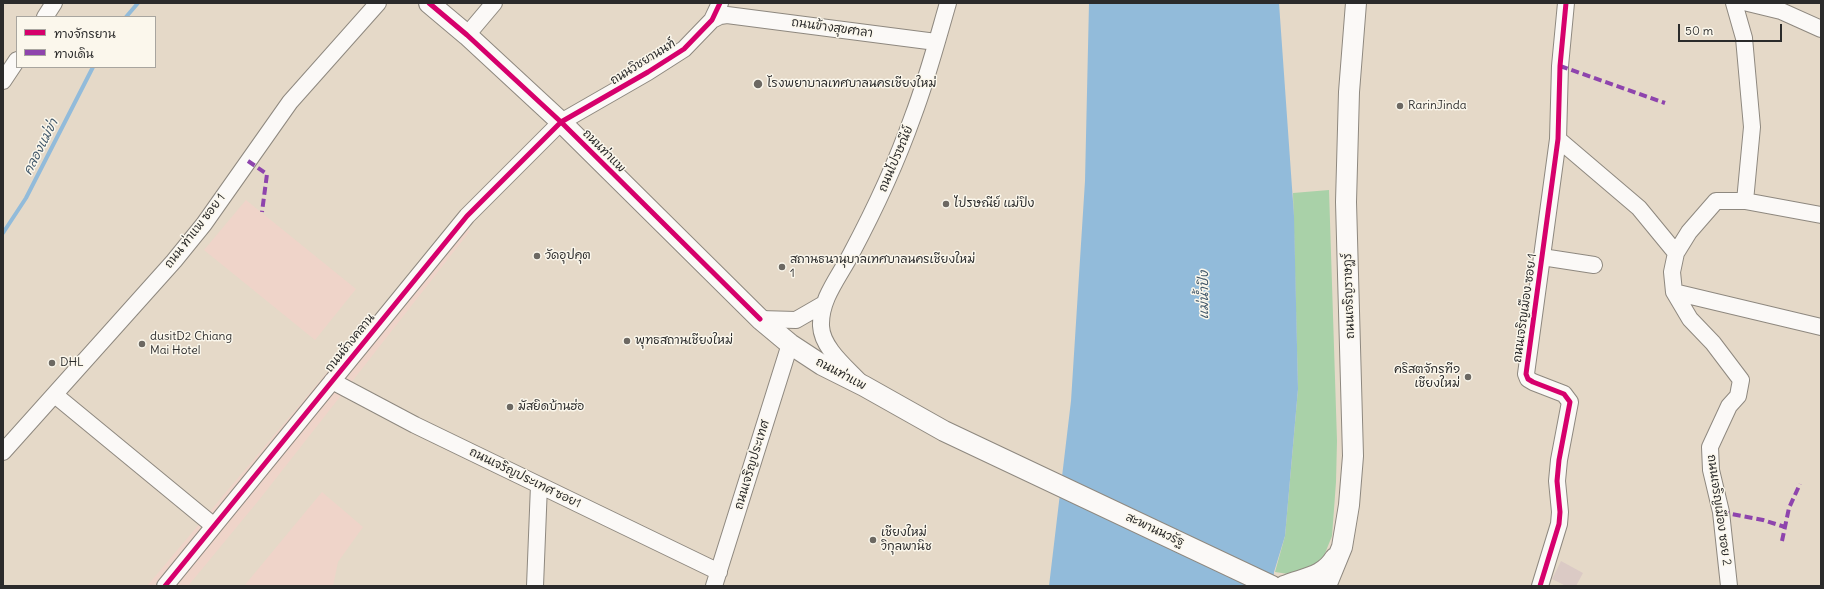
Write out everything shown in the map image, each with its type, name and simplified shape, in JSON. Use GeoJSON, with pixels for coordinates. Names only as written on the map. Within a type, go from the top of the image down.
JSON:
{"type":"FeatureCollection","features":[{"type":"Feature","properties":{"kind":"main road","name":"ถนนท่าแพ"},"geometry":{"type":"LineString","coordinates":[[429,3],[467,35],[561,122],[760,319],[790,344],[827,368],[864,386],[944,430],[1037,475]]}},
{"type":"Feature","properties":{"kind":"main road","name":"ถนนเจริญราษฎร์"},"geometry":{"type":"LineString","coordinates":[[1326,586],[1342,547],[1349,505],[1353,456],[1346,202],[1349,92],[1356,3]]}},
{"type":"Feature","properties":{"kind":"main road","name":"สะพานนวรัฐ"},"geometry":{"type":"LineString","coordinates":[[1037,475],[1272,586]]}},
{"type":"Feature","properties":{"kind":"main road"},"geometry":{"type":"LineString","coordinates":[[1284,586],[1310,579],[1323,572],[1333,562],[1342,547]]}},
{"type":"Feature","properties":{"kind":"street"},"geometry":{"type":"LineString","coordinates":[[46,16],[54,3]]}},
{"type":"Feature","properties":{"kind":"street","name":"ถนน ท่าแพ ซอย 1"},"geometry":{"type":"LineString","coordinates":[[3,452],[55,396],[115,325],[178,256],[204,224],[290,102],[378,3]]}},
{"type":"Feature","properties":{"kind":"street"},"geometry":{"type":"LineString","coordinates":[[467,35],[494,3]]}},
{"type":"Feature","properties":{"kind":"street","name":"ถนนไปรษณีย์"},"geometry":{"type":"LineString","coordinates":[[864,386],[828,347],[823,337],[821,327],[822,306],[870,219],[887,182],[914,116],[948,3]]}},
{"type":"Feature","properties":{"kind":"street","name":"ถนนเจริญเมือง ซอย 1"},"geometry":{"type":"LineString","coordinates":[[1540,586],[1559,524],[1560,512],[1557,481],[1559,460],[1570,402],[1564,394],[1533,382],[1528,379],[1526,374],[1558,138],[1560,66],[1566,3]]}},
{"type":"Feature","properties":{"kind":"street"},"geometry":{"type":"LineString","coordinates":[[1734,3],[1744,38],[1752,127],[1745,201]]}},
{"type":"Feature","properties":{"kind":"street"},"geometry":{"type":"LineString","coordinates":[[1748,3],[1782,7],[1821,29]]}},
{"type":"Feature","properties":{"kind":"street","name":"ถนนข้างสุขศาลา"},"geometry":{"type":"LineString","coordinates":[[720,10],[936,42]]}},
{"type":"Feature","properties":{"kind":"street","name":"ถนนวิชยานนท์"},"geometry":{"type":"LineString","coordinates":[[561,122],[648,72],[684,49],[720,10]]}},
{"type":"Feature","properties":{"kind":"street"},"geometry":{"type":"LineString","coordinates":[[3,59],[16,60]]}},
{"type":"Feature","properties":{"kind":"street"},"geometry":{"type":"LineString","coordinates":[[3,81],[16,62]]}},
{"type":"Feature","properties":{"kind":"street","name":"ถนนช้างคลาน"},"geometry":{"type":"LineString","coordinates":[[165,586],[467,216],[561,122]]}},
{"type":"Feature","properties":{"kind":"street"},"geometry":{"type":"LineString","coordinates":[[1558,138],[1639,208],[1676,254]]}},
{"type":"Feature","properties":{"kind":"street","name":"ถนนเจริญเมือง ซอย 2"},"geometry":{"type":"LineString","coordinates":[[1729,586],[1721,512],[1712,470],[1710,447],[1729,406],[1738,396],[1741,380],[1713,343],[1690,319],[1674,292],[1672,272],[1676,254],[1689,232],[1716,201],[1745,201],[1821,215]]}},
{"type":"Feature","properties":{"kind":"street"},"geometry":{"type":"LineString","coordinates":[[1542,257],[1594,265]]}},
{"type":"Feature","properties":{"kind":"street"},"geometry":{"type":"LineString","coordinates":[[1674,292],[1821,327]]}},
{"type":"Feature","properties":{"kind":"street"},"geometry":{"type":"LineString","coordinates":[[760,319],[796,320],[822,306]]}},
{"type":"Feature","properties":{"kind":"street","name":"ถนนเจริญประเทศ"},"geometry":{"type":"LineString","coordinates":[[716,579],[790,344]]}},
{"type":"Feature","properties":{"kind":"street","name":"ถนนเจริญประเทศ ซอย1"},"geometry":{"type":"LineString","coordinates":[[332,381],[415,425],[539,485],[716,579]]}},
{"type":"Feature","properties":{"kind":"street"},"geometry":{"type":"LineString","coordinates":[[55,396],[214,526]]}},
{"type":"Feature","properties":{"kind":"street"},"geometry":{"type":"LineString","coordinates":[[535,586],[539,485]]}},
{"type":"Feature","properties":{"kind":"shaded area"},"geometry":{"type":"Polygon","coordinates":[[[246,200],[356,289],[315,340],[204,250],[246,200]]]}},
{"type":"Feature","properties":{"kind":"shaded area"},"geometry":{"type":"Polygon","coordinates":[[[457,218],[470,231],[259,500],[188,586],[147,586],[457,218]]]}},
{"type":"Feature","properties":{"kind":"shaded area"},"geometry":{"type":"Polygon","coordinates":[[[322,492],[363,527],[338,562],[333,586],[244,586],[322,492]]]}},
{"type":"Feature","properties":{"kind":"shaded area"},"geometry":{"type":"Polygon","coordinates":[[[1561,561],[1583,573],[1576,586],[1566,586],[1552,579],[1561,561]]]}},
{"type":"Feature","properties":{"kind":"green space"},"geometry":{"type":"Polygon","coordinates":[[[1329,190],[1337,441],[1336,482],[1332,536],[1315,578],[1275,572],[1285,536],[1298,389],[1293,193],[1329,190]]]}},
{"type":"Feature","properties":{"kind":"water","name":"แม่น้ำปิง"},"geometry":{"type":"Polygon","coordinates":[[[1089,3],[1279,3],[1294,216],[1298,389],[1285,536],[1274,572],[1273,586],[1049,586],[1071,401],[1085,181],[1089,3]]]}},
{"type":"Feature","properties":{"kind":"waterway","name":"คลองแม่ข่า"},"geometry":{"type":"LineString","coordinates":[[127,16],[138,3]]}},
{"type":"Feature","properties":{"kind":"waterway","name":"คลองแม่ข่า"},"geometry":{"type":"LineString","coordinates":[[3,233],[26,198],[92,68]]}},
{"type":"Feature","properties":{"kind":"marked path"},"geometry":{"type":"LineString","coordinates":[[1560,66],[1665,103]]}},
{"type":"Feature","properties":{"kind":"marked path"},"geometry":{"type":"LineString","coordinates":[[248,161],[267,174],[262,212]]}},
{"type":"Feature","properties":{"kind":"marked path"},"geometry":{"type":"LineString","coordinates":[[1782,541],[1789,508],[1800,484]]}},
{"type":"Feature","properties":{"kind":"marked path"},"geometry":{"type":"LineString","coordinates":[[1721,512],[1763,520],[1785,527]]}},
{"type":"Feature","properties":{"kind":"cycle path"},"geometry":{"type":"LineString","coordinates":[[429,3],[467,35],[561,122],[760,319]]}},
{"type":"Feature","properties":{"kind":"cycle path"},"geometry":{"type":"LineString","coordinates":[[165,586],[467,216],[561,122],[648,72],[684,49],[712,20],[720,3]]}},
{"type":"Feature","properties":{"kind":"cycle path"},"geometry":{"type":"LineString","coordinates":[[1540,586],[1559,524],[1560,512],[1557,481],[1559,460],[1570,402],[1564,394],[1533,382],[1528,379],[1526,374],[1558,139],[1560,66],[1566,3]]}},
{"type":"Feature","properties":{"kind":"place","name":"โรงพยาบาลเทศบาลนครเชียงใหม่"},"geometry":{"type":"Point","coordinates":[758,84]}},
{"type":"Feature","properties":{"kind":"place","name":"RarinJinda"},"geometry":{"type":"Point","coordinates":[1400,106]}},
{"type":"Feature","properties":{"kind":"place","name":"ไปรษณีย์ แม่ปิง"},"geometry":{"type":"Point","coordinates":[946,204]}},
{"type":"Feature","properties":{"kind":"place","name":"วัดอุปคุต"},"geometry":{"type":"Point","coordinates":[537,256]}},
{"type":"Feature","properties":{"kind":"place","name":"สถานธนานุบาลเทศบาลนครเชียงใหม่ 1"},"geometry":{"type":"Point","coordinates":[782,267]}},
{"type":"Feature","properties":{"kind":"place","name":"พุทธสถานเชียงใหม่"},"geometry":{"type":"Point","coordinates":[627,341]}},
{"type":"Feature","properties":{"kind":"place","name":"dusitD2 Chiang Mai Hotel"},"geometry":{"type":"Point","coordinates":[142,344]}},
{"type":"Feature","properties":{"kind":"place","name":"DHL"},"geometry":{"type":"Point","coordinates":[52,363]}},
{"type":"Feature","properties":{"kind":"place","name":"คริสตจักรที๑ เชียงใหม่"},"geometry":{"type":"Point","coordinates":[1468,377]}},
{"type":"Feature","properties":{"kind":"place","name":"มัสยิดบ้านฮ่อ"},"geometry":{"type":"Point","coordinates":[510,407]}},
{"type":"Feature","properties":{"kind":"place","name":"เชียงใหม่ วิกุลพานิช"},"geometry":{"type":"Point","coordinates":[873,540]}}]}
